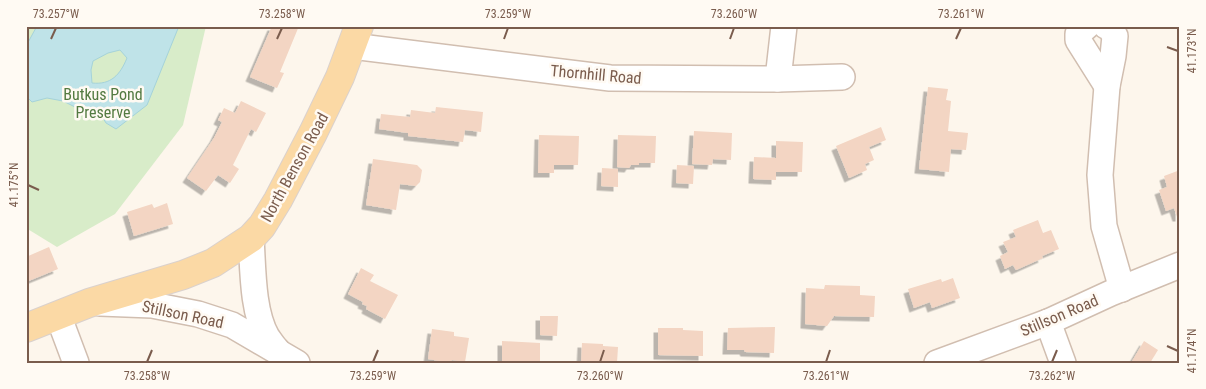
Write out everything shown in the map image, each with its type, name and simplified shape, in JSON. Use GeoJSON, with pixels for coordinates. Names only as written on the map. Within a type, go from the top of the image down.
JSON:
{"type":"FeatureCollection","features":[{"type":"Feature","properties":{"kind":"main road","name":"North Benson Road"},"geometry":{"type":"LineString","coordinates":[[251,238],[262,226],[296,167],[327,107],[356,36]]}},
{"type":"Feature","properties":{"kind":"main road","name":"Stillson Road"},"geometry":{"type":"LineString","coordinates":[[26,328],[89,303],[183,275],[213,263],[251,238]]}},
{"type":"Feature","properties":{"kind":"street"},"geometry":{"type":"LineString","coordinates":[[778,79],[784,26]]}},
{"type":"Feature","properties":{"kind":"street"},"geometry":{"type":"LineString","coordinates":[[1087,26],[1078,34],[1078,40],[1107,86]]}},
{"type":"Feature","properties":{"kind":"street"},"geometry":{"type":"LineString","coordinates":[[1106,26],[1110,28],[1115,36],[1114,56],[1107,86],[1101,184],[1104,226],[1122,289]]}},
{"type":"Feature","properties":{"kind":"street","name":"Thornhill Road"},"geometry":{"type":"LineString","coordinates":[[356,36],[610,78],[778,79],[842,77]]}},
{"type":"Feature","properties":{"kind":"street","name":"North Benson Road"},"geometry":{"type":"LineString","coordinates":[[251,238],[257,306],[261,324],[267,337],[286,359]]}},
{"type":"Feature","properties":{"kind":"street","name":"Stillson Road"},"geometry":{"type":"LineString","coordinates":[[937,363],[1048,322],[1180,264]]}},
{"type":"Feature","properties":{"kind":"street","name":"Stillson Road"},"geometry":{"type":"LineString","coordinates":[[89,303],[152,305],[198,314],[232,325],[286,359]]}},
{"type":"Feature","properties":{"kind":"street"},"geometry":{"type":"LineString","coordinates":[[58,315],[76,363]]}},
{"type":"Feature","properties":{"kind":"street"},"geometry":{"type":"LineString","coordinates":[[1048,322],[1063,363]]}},
{"type":"Feature","properties":{"kind":"green space","name":"Butkus Pond Preserve"},"geometry":{"type":"Polygon","coordinates":[[[26,26],[206,26],[183,125],[115,214],[57,247],[26,228],[26,26]]]}},
{"type":"Feature","properties":{"kind":"water"},"geometry":{"type":"Polygon","coordinates":[[[37,26],[179,26],[147,105],[116,129],[106,123],[103,118],[87,113],[63,101],[47,98],[32,102],[26,96],[26,46],[37,26]],[[120,50],[108,53],[93,61],[91,70],[92,83],[104,82],[114,78],[127,58],[120,50]]]}},
{"type":"Feature","properties":{"kind":"building"},"geometry":{"type":"Polygon","coordinates":[[[272,26],[299,26],[280,72],[284,73],[277,88],[250,77],[272,26]]]}},
{"type":"Feature","properties":{"kind":"building"},"geometry":{"type":"Polygon","coordinates":[[[928,87],[948,89],[946,100],[951,101],[948,131],[968,133],[966,150],[951,149],[949,172],[919,169],[928,87]]]}},
{"type":"Feature","properties":{"kind":"building"},"geometry":{"type":"Polygon","coordinates":[[[241,101],[266,113],[256,132],[251,129],[233,165],[239,169],[230,183],[218,175],[206,191],[187,178],[214,138],[222,122],[218,120],[224,108],[235,113],[241,101]]]}},
{"type":"Feature","properties":{"kind":"building"},"geometry":{"type":"Polygon","coordinates":[[[436,107],[483,112],[481,132],[465,130],[463,142],[408,136],[408,133],[379,129],[381,114],[410,117],[411,110],[435,113],[436,107]]]}},
{"type":"Feature","properties":{"kind":"building"},"geometry":{"type":"Polygon","coordinates":[[[881,127],[886,140],[869,147],[874,160],[865,164],[867,170],[849,178],[836,146],[881,127]]]}},
{"type":"Feature","properties":{"kind":"building"},"geometry":{"type":"Polygon","coordinates":[[[694,131],[732,133],[731,160],[713,159],[712,165],[692,164],[694,131]]]}},
{"type":"Feature","properties":{"kind":"building"},"geometry":{"type":"Polygon","coordinates":[[[539,135],[579,136],[578,165],[554,165],[554,173],[538,173],[539,135]]]}},
{"type":"Feature","properties":{"kind":"building"},"geometry":{"type":"Polygon","coordinates":[[[618,135],[656,136],[655,163],[639,163],[639,165],[631,165],[629,168],[617,167],[618,135]]]}},
{"type":"Feature","properties":{"kind":"building"},"geometry":{"type":"Polygon","coordinates":[[[776,141],[803,142],[802,172],[776,172],[776,180],[753,179],[754,157],[776,158],[776,141]]]}},
{"type":"Feature","properties":{"kind":"building"},"geometry":{"type":"Polygon","coordinates":[[[373,159],[417,165],[422,170],[420,182],[416,186],[400,184],[396,210],[366,205],[373,159]]]}},
{"type":"Feature","properties":{"kind":"building"},"geometry":{"type":"Polygon","coordinates":[[[677,165],[694,166],[693,184],[676,183],[677,165]]]}},
{"type":"Feature","properties":{"kind":"building"},"geometry":{"type":"Polygon","coordinates":[[[602,168],[618,169],[618,187],[601,186],[602,168]]]}},
{"type":"Feature","properties":{"kind":"building"},"geometry":{"type":"Polygon","coordinates":[[[1180,170],[1180,217],[1177,217],[1174,208],[1166,211],[1159,190],[1167,187],[1164,176],[1180,170]]]}},
{"type":"Feature","properties":{"kind":"building"},"geometry":{"type":"Polygon","coordinates":[[[167,203],[173,224],[134,236],[127,212],[152,204],[154,208],[167,203]]]}},
{"type":"Feature","properties":{"kind":"building"},"geometry":{"type":"Polygon","coordinates":[[[1038,220],[1043,233],[1051,230],[1059,249],[1016,270],[1013,265],[1005,269],[1000,256],[1008,252],[1003,242],[1016,237],[1013,230],[1038,220]]]}},
{"type":"Feature","properties":{"kind":"building"},"geometry":{"type":"Polygon","coordinates":[[[49,247],[58,269],[26,282],[26,257],[49,247]]]}},
{"type":"Feature","properties":{"kind":"building"},"geometry":{"type":"Polygon","coordinates":[[[361,268],[374,275],[370,281],[398,295],[385,319],[366,309],[367,306],[362,304],[363,302],[348,294],[361,268]]]}},
{"type":"Feature","properties":{"kind":"building"},"geometry":{"type":"Polygon","coordinates":[[[953,278],[960,298],[932,308],[930,302],[914,308],[908,289],[941,279],[942,282],[953,278]]]}},
{"type":"Feature","properties":{"kind":"building"},"geometry":{"type":"Polygon","coordinates":[[[825,285],[860,286],[860,295],[875,296],[874,317],[834,316],[827,326],[805,324],[806,288],[824,289],[825,285]]]}},
{"type":"Feature","properties":{"kind":"building"},"geometry":{"type":"Polygon","coordinates":[[[540,316],[558,316],[557,336],[540,335],[540,316]]]}},
{"type":"Feature","properties":{"kind":"building"},"geometry":{"type":"Polygon","coordinates":[[[775,327],[774,353],[727,350],[728,328],[775,327]]]}},
{"type":"Feature","properties":{"kind":"building"},"geometry":{"type":"Polygon","coordinates":[[[658,328],[683,328],[683,330],[703,331],[703,356],[658,355],[658,328]]]}},
{"type":"Feature","properties":{"kind":"building"},"geometry":{"type":"Polygon","coordinates":[[[432,329],[454,332],[454,336],[469,338],[465,362],[452,360],[450,363],[428,359],[432,329]]]}},
{"type":"Feature","properties":{"kind":"building"},"geometry":{"type":"Polygon","coordinates":[[[502,341],[540,343],[540,363],[502,363],[502,341]]]}},
{"type":"Feature","properties":{"kind":"building"},"geometry":{"type":"Polygon","coordinates":[[[1144,341],[1158,350],[1150,363],[1131,363],[1144,341]]]}},
{"type":"Feature","properties":{"kind":"building"},"geometry":{"type":"Polygon","coordinates":[[[582,343],[618,347],[617,363],[581,363],[582,343]]]}}]}
